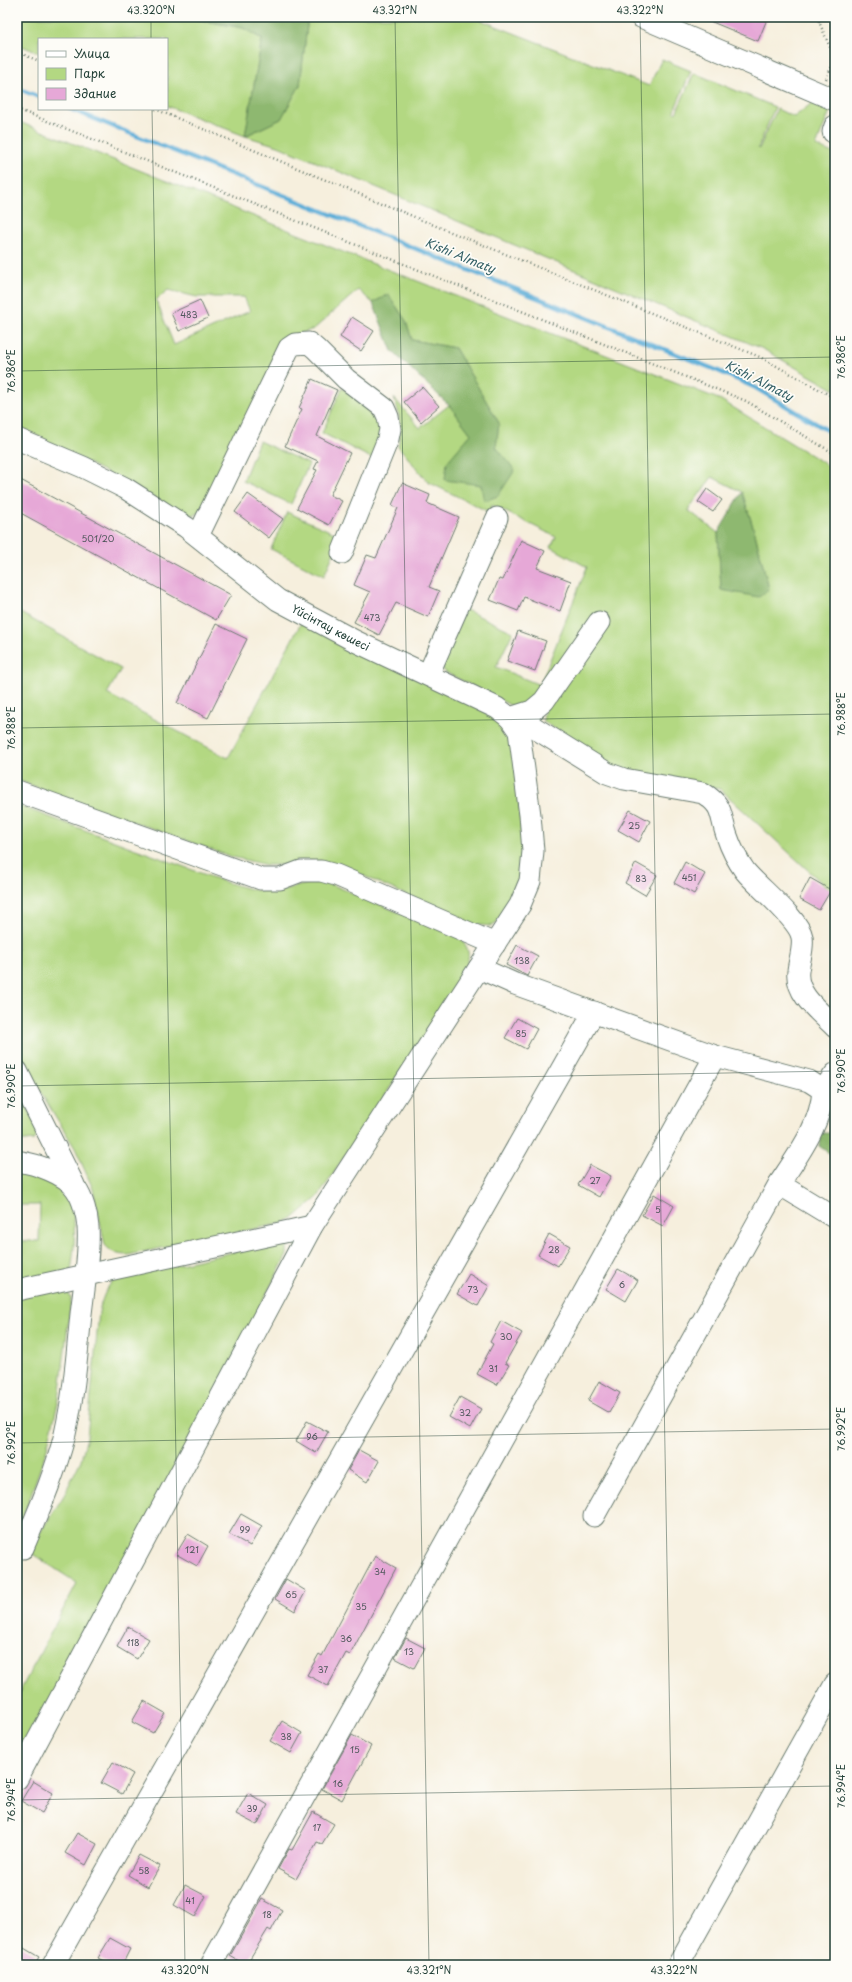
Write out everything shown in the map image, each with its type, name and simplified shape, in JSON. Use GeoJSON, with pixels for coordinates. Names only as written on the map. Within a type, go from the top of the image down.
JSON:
{"type":"FeatureCollection","features":[{"type":"Feature","properties":{"kind":"street"},"geometry":{"type":"LineString","coordinates":[[642,17],[835,100]]}},
{"type":"Feature","properties":{"kind":"street"},"geometry":{"type":"LineString","coordinates":[[835,126],[833,132],[835,133]]}},
{"type":"Feature","properties":{"kind":"street"},"geometry":{"type":"LineString","coordinates":[[198,536],[289,348],[300,342],[309,343],[316,348],[346,379],[384,408],[388,417],[390,429],[388,439],[342,553]]}},
{"type":"Feature","properties":{"kind":"street","name":"Үйсінтау көшесі"},"geometry":{"type":"LineString","coordinates":[[17,439],[83,467],[125,488],[198,536],[278,600],[356,641],[497,708],[510,718],[519,731],[533,851],[530,881],[520,905],[312,1226],[17,1779]]}},
{"type":"Feature","properties":{"kind":"street"},"geometry":{"type":"LineString","coordinates":[[428,675],[497,518]]}},
{"type":"Feature","properties":{"kind":"street"},"geometry":{"type":"LineString","coordinates":[[510,718],[532,710],[544,701],[599,622]]}},
{"type":"Feature","properties":{"kind":"street"},"geometry":{"type":"LineString","coordinates":[[510,718],[530,725],[607,773],[624,780],[703,793],[712,799],[721,810],[726,836],[735,855],[746,871],[796,925],[802,938],[797,972],[799,986],[807,998],[835,1027]]}},
{"type":"Feature","properties":{"kind":"street"},"geometry":{"type":"LineString","coordinates":[[17,791],[261,879],[280,878],[300,871],[321,871],[336,875],[495,944]]}},
{"type":"Feature","properties":{"kind":"street"},"geometry":{"type":"LineString","coordinates":[[479,968],[515,984],[715,1056],[809,1081],[829,1082],[822,1105],[808,1140],[779,1184],[594,1516]]}},
{"type":"Feature","properties":{"kind":"street"},"geometry":{"type":"LineString","coordinates":[[53,1965],[594,1012]]}},
{"type":"Feature","properties":{"kind":"street"},"geometry":{"type":"LineString","coordinates":[[211,1965],[715,1056]]}},
{"type":"Feature","properties":{"kind":"street"},"geometry":{"type":"LineString","coordinates":[[17,1071],[76,1188],[83,1204],[88,1226],[86,1275],[65,1433],[50,1485],[23,1548]]}},
{"type":"Feature","properties":{"kind":"street"},"geometry":{"type":"LineString","coordinates":[[17,1162],[33,1164],[58,1174],[76,1188]]}},
{"type":"Feature","properties":{"kind":"street"},"geometry":{"type":"LineString","coordinates":[[779,1184],[835,1218]]}},
{"type":"Feature","properties":{"kind":"street"},"geometry":{"type":"LineString","coordinates":[[17,1290],[312,1226]]}},
{"type":"Feature","properties":{"kind":"street"},"geometry":{"type":"LineString","coordinates":[[678,1965],[835,1684]]}},
{"type":"Feature","properties":{"kind":"path"},"geometry":{"type":"LineString","coordinates":[[817,17],[835,59]]}},
{"type":"Feature","properties":{"kind":"path"},"geometry":{"type":"LineString","coordinates":[[819,21],[828,17]]}},
{"type":"Feature","properties":{"kind":"path"},"geometry":{"type":"LineString","coordinates":[[17,52],[38,61]]}},
{"type":"Feature","properties":{"kind":"path"},"geometry":{"type":"LineString","coordinates":[[17,109],[746,401],[835,454]]}},
{"type":"Feature","properties":{"kind":"path"},"geometry":{"type":"LineString","coordinates":[[157,110],[441,228],[760,357],[835,398]]}},
{"type":"Feature","properties":{"kind":"green space"},"geometry":{"type":"Polygon","coordinates":[[[17,17],[184,17],[243,28],[262,39],[245,136],[168,106],[168,38],[38,38],[38,53],[17,44],[17,17]]]}},
{"type":"Feature","properties":{"kind":"green space"},"geometry":{"type":"Polygon","coordinates":[[[184,17],[308,17],[300,85],[281,119],[245,136],[262,39],[243,28],[184,17]]]}},
{"type":"Feature","properties":{"kind":"green space"},"geometry":{"type":"Polygon","coordinates":[[[308,17],[473,17],[649,86],[662,59],[691,71],[674,111],[676,113],[694,73],[775,107],[758,148],[759,149],[777,109],[794,117],[816,100],[832,106],[816,146],[835,154],[835,390],[763,349],[278,146],[245,136],[281,119],[300,85],[308,17]]]}},
{"type":"Feature","properties":{"kind":"green space"},"geometry":{"type":"Polygon","coordinates":[[[17,121],[333,248],[721,400],[835,470],[835,895],[720,789],[614,770],[543,721],[547,691],[520,707],[512,706],[445,672],[441,666],[464,609],[513,632],[496,667],[540,685],[587,567],[551,547],[556,537],[492,505],[489,512],[428,482],[398,446],[400,422],[394,398],[420,428],[449,405],[471,434],[448,462],[481,485],[484,501],[496,447],[499,423],[455,348],[412,340],[406,321],[388,294],[373,303],[358,290],[314,329],[292,336],[201,511],[194,515],[186,515],[17,425],[17,121]],[[168,290],[156,300],[174,345],[250,311],[244,297],[197,297],[168,290]],[[712,477],[688,510],[718,533],[721,589],[769,589],[754,530],[742,492],[712,477]]]}},
{"type":"Feature","properties":{"kind":"green space"},"geometry":{"type":"Polygon","coordinates":[[[388,294],[406,321],[412,340],[455,348],[499,423],[496,447],[515,470],[498,496],[484,501],[481,485],[445,480],[447,462],[471,434],[449,405],[392,351],[373,303],[388,294]]]}},
{"type":"Feature","properties":{"kind":"green space"},"geometry":{"type":"Polygon","coordinates":[[[342,388],[368,405],[383,423],[375,460],[322,433],[342,388]]]}},
{"type":"Feature","properties":{"kind":"green space"},"geometry":{"type":"Polygon","coordinates":[[[259,441],[309,464],[291,504],[243,481],[259,441]]]}},
{"type":"Feature","properties":{"kind":"green space"},"geometry":{"type":"Polygon","coordinates":[[[742,492],[754,530],[769,589],[759,597],[721,590],[718,533],[742,492]]]}},
{"type":"Feature","properties":{"kind":"green space"},"geometry":{"type":"Polygon","coordinates":[[[287,512],[341,536],[324,576],[271,549],[287,512]]]}},
{"type":"Feature","properties":{"kind":"green space"},"geometry":{"type":"Polygon","coordinates":[[[17,611],[121,669],[107,694],[228,758],[301,623],[491,714],[502,724],[511,737],[515,754],[523,854],[521,876],[512,896],[497,922],[491,926],[470,924],[342,866],[324,862],[305,861],[286,865],[267,865],[232,857],[17,780],[17,611]]]}},
{"type":"Feature","properties":{"kind":"green space"},"geometry":{"type":"Polygon","coordinates":[[[17,805],[225,882],[254,890],[277,891],[315,882],[333,885],[460,938],[465,944],[468,950],[468,961],[457,986],[318,1197],[296,1216],[283,1223],[128,1255],[115,1253],[105,1245],[93,1189],[75,1148],[17,1054],[17,805]]]}},
{"type":"Feature","properties":{"kind":"green space"},"geometry":{"type":"Polygon","coordinates":[[[17,1087],[40,1133],[34,1140],[17,1142],[17,1087]]]}},
{"type":"Feature","properties":{"kind":"green space"},"geometry":{"type":"Polygon","coordinates":[[[821,1133],[835,1133],[835,1157],[819,1146],[821,1133]]]}},
{"type":"Feature","properties":{"kind":"green space"},"geometry":{"type":"Polygon","coordinates":[[[17,1171],[49,1179],[58,1184],[65,1192],[70,1201],[73,1212],[74,1249],[71,1270],[17,1285],[17,1241],[39,1241],[40,1205],[17,1205],[17,1171]]]}},
{"type":"Feature","properties":{"kind":"green space"},"geometry":{"type":"Polygon","coordinates":[[[283,1241],[287,1243],[287,1255],[17,1766],[17,1697],[77,1583],[28,1551],[63,1497],[81,1460],[87,1437],[99,1312],[106,1291],[114,1279],[283,1241]]]}},
{"type":"Feature","properties":{"kind":"green space"},"geometry":{"type":"Polygon","coordinates":[[[66,1288],[71,1299],[59,1399],[46,1452],[17,1534],[17,1295],[66,1288]]]}},
{"type":"Feature","properties":{"kind":"building"},"geometry":{"type":"Polygon","coordinates":[[[700,17],[768,17],[758,41],[700,17]]]}},
{"type":"Feature","properties":{"kind":"building"},"geometry":{"type":"Polygon","coordinates":[[[200,300],[208,318],[179,331],[171,313],[200,300]]]}},
{"type":"Feature","properties":{"kind":"building"},"geometry":{"type":"Polygon","coordinates":[[[352,317],[374,331],[361,351],[340,337],[352,317]]]}},
{"type":"Feature","properties":{"kind":"building"},"geometry":{"type":"Polygon","coordinates":[[[312,379],[337,390],[317,436],[350,453],[330,495],[342,501],[329,525],[297,508],[317,470],[314,469],[318,461],[285,446],[302,409],[299,408],[312,379]]]}},
{"type":"Feature","properties":{"kind":"building"},"geometry":{"type":"Polygon","coordinates":[[[422,387],[439,406],[421,422],[404,402],[422,387]]]}},
{"type":"Feature","properties":{"kind":"building"},"geometry":{"type":"Polygon","coordinates":[[[17,478],[231,595],[216,620],[17,511],[17,478]]]}},
{"type":"Feature","properties":{"kind":"building"},"geometry":{"type":"Polygon","coordinates":[[[402,483],[430,495],[427,503],[459,517],[429,587],[439,591],[428,617],[396,603],[379,635],[354,622],[370,592],[354,585],[367,555],[376,558],[398,508],[392,505],[402,483]]]}},
{"type":"Feature","properties":{"kind":"building"},"geometry":{"type":"Polygon","coordinates":[[[707,489],[722,500],[713,512],[698,502],[707,489]]]}},
{"type":"Feature","properties":{"kind":"building"},"geometry":{"type":"Polygon","coordinates":[[[248,494],[283,519],[269,538],[235,512],[248,494]]]}},
{"type":"Feature","properties":{"kind":"building"},"geometry":{"type":"Polygon","coordinates":[[[521,540],[545,551],[537,568],[571,581],[560,611],[524,597],[518,611],[490,600],[499,579],[503,580],[521,540]]]}},
{"type":"Feature","properties":{"kind":"building"},"geometry":{"type":"Polygon","coordinates":[[[216,624],[247,639],[208,718],[177,703],[216,624]]]}},
{"type":"Feature","properties":{"kind":"building"},"geometry":{"type":"Polygon","coordinates":[[[518,631],[546,641],[535,671],[507,661],[518,631]]]}},
{"type":"Feature","properties":{"kind":"building"},"geometry":{"type":"Polygon","coordinates":[[[630,810],[650,821],[639,842],[618,830],[630,810]]]}},
{"type":"Feature","properties":{"kind":"building"},"geometry":{"type":"Polygon","coordinates":[[[685,862],[705,874],[694,894],[674,883],[685,862]]]}},
{"type":"Feature","properties":{"kind":"building"},"geometry":{"type":"Polygon","coordinates":[[[636,863],[657,875],[645,895],[625,883],[636,863]]]}},
{"type":"Feature","properties":{"kind":"building"},"geometry":{"type":"Polygon","coordinates":[[[810,878],[831,890],[819,910],[799,899],[810,878]]]}},
{"type":"Feature","properties":{"kind":"building"},"geometry":{"type":"Polygon","coordinates":[[[517,945],[538,956],[527,976],[506,965],[517,945]]]}},
{"type":"Feature","properties":{"kind":"building"},"geometry":{"type":"Polygon","coordinates":[[[517,1018],[537,1029],[526,1049],[505,1038],[517,1018]]]}},
{"type":"Feature","properties":{"kind":"building"},"geometry":{"type":"Polygon","coordinates":[[[590,1165],[611,1176],[599,1197],[578,1185],[590,1165]]]}},
{"type":"Feature","properties":{"kind":"building"},"geometry":{"type":"Polygon","coordinates":[[[654,1194],[674,1206],[663,1226],[642,1215],[654,1194]]]}},
{"type":"Feature","properties":{"kind":"building"},"geometry":{"type":"Polygon","coordinates":[[[549,1234],[570,1246],[558,1266],[538,1255],[549,1234]]]}},
{"type":"Feature","properties":{"kind":"building"},"geometry":{"type":"Polygon","coordinates":[[[618,1269],[638,1280],[626,1301],[606,1289],[618,1269]]]}},
{"type":"Feature","properties":{"kind":"building"},"geometry":{"type":"Polygon","coordinates":[[[469,1274],[489,1286],[478,1306],[457,1294],[469,1274]]]}},
{"type":"Feature","properties":{"kind":"building"},"geometry":{"type":"Polygon","coordinates":[[[501,1321],[522,1333],[505,1363],[509,1365],[497,1385],[477,1374],[493,1344],[490,1342],[501,1321]]]}},
{"type":"Feature","properties":{"kind":"building"},"geometry":{"type":"Polygon","coordinates":[[[599,1381],[620,1393],[609,1413],[588,1401],[599,1381]]]}},
{"type":"Feature","properties":{"kind":"building"},"geometry":{"type":"Polygon","coordinates":[[[460,1397],[481,1409],[470,1429],[449,1417],[460,1397]]]}},
{"type":"Feature","properties":{"kind":"building"},"geometry":{"type":"Polygon","coordinates":[[[307,1421],[328,1432],[316,1453],[296,1441],[307,1421]]]}},
{"type":"Feature","properties":{"kind":"building"},"geometry":{"type":"Polygon","coordinates":[[[359,1450],[379,1461],[367,1482],[348,1470],[359,1450]]]}},
{"type":"Feature","properties":{"kind":"building"},"geometry":{"type":"Polygon","coordinates":[[[241,1514],[262,1526],[250,1546],[229,1534],[241,1514]]]}},
{"type":"Feature","properties":{"kind":"building"},"geometry":{"type":"Polygon","coordinates":[[[188,1534],[208,1546],[197,1566],[176,1554],[188,1534]]]}},
{"type":"Feature","properties":{"kind":"building"},"geometry":{"type":"Polygon","coordinates":[[[375,1556],[396,1568],[350,1655],[346,1653],[328,1686],[307,1675],[319,1654],[322,1656],[375,1556]]]}},
{"type":"Feature","properties":{"kind":"building"},"geometry":{"type":"Polygon","coordinates":[[[286,1579],[306,1591],[295,1611],[275,1599],[286,1579]]]}},
{"type":"Feature","properties":{"kind":"building"},"geometry":{"type":"Polygon","coordinates":[[[128,1627],[149,1639],[137,1659],[117,1647],[128,1627]]]}},
{"type":"Feature","properties":{"kind":"building"},"geometry":{"type":"Polygon","coordinates":[[[406,1638],[425,1648],[414,1668],[395,1658],[406,1638]]]}},
{"type":"Feature","properties":{"kind":"building"},"geometry":{"type":"Polygon","coordinates":[[[144,1701],[165,1713],[153,1733],[132,1722],[144,1701]]]}},
{"type":"Feature","properties":{"kind":"building"},"geometry":{"type":"Polygon","coordinates":[[[282,1721],[302,1733],[291,1753],[270,1741],[282,1721]]]}},
{"type":"Feature","properties":{"kind":"building"},"geometry":{"type":"Polygon","coordinates":[[[352,1735],[371,1746],[342,1800],[322,1789],[352,1735]]]}},
{"type":"Feature","properties":{"kind":"building"},"geometry":{"type":"Polygon","coordinates":[[[113,1762],[133,1774],[122,1794],[101,1783],[113,1762]]]}},
{"type":"Feature","properties":{"kind":"building"},"geometry":{"type":"Polygon","coordinates":[[[33,1781],[53,1793],[42,1813],[21,1801],[33,1781]]]}},
{"type":"Feature","properties":{"kind":"building"},"geometry":{"type":"Polygon","coordinates":[[[248,1793],[268,1805],[257,1825],[236,1814],[248,1793]]]}},
{"type":"Feature","properties":{"kind":"building"},"geometry":{"type":"Polygon","coordinates":[[[313,1812],[334,1824],[322,1844],[317,1842],[296,1879],[278,1869],[289,1849],[292,1850],[313,1812]]]}},
{"type":"Feature","properties":{"kind":"building"},"geometry":{"type":"Polygon","coordinates":[[[77,1833],[97,1844],[86,1865],[65,1853],[77,1833]]]}},
{"type":"Feature","properties":{"kind":"building"},"geometry":{"type":"Polygon","coordinates":[[[139,1855],[160,1866],[148,1887],[128,1875],[139,1855]]]}},
{"type":"Feature","properties":{"kind":"building"},"geometry":{"type":"Polygon","coordinates":[[[185,1885],[206,1896],[195,1917],[174,1905],[185,1885]]]}},
{"type":"Feature","properties":{"kind":"building"},"geometry":{"type":"Polygon","coordinates":[[[262,1899],[282,1910],[271,1931],[268,1929],[246,1965],[230,1956],[262,1899]]]}},
{"type":"Feature","properties":{"kind":"building"},"geometry":{"type":"Polygon","coordinates":[[[110,1938],[130,1949],[122,1965],[111,1965],[98,1958],[110,1938]]]}},
{"type":"Feature","properties":{"kind":"building"},"geometry":{"type":"Polygon","coordinates":[[[17,1944],[39,1957],[34,1965],[17,1965],[17,1944]]]}},
{"type":"Feature","properties":{"kind":"waterway","name":"Kіshі Almaty"},"geometry":{"type":"LineString","coordinates":[[17,88],[38,97]]}},
{"type":"Feature","properties":{"kind":"waterway","name":"Kіshі Almaty"},"geometry":{"type":"LineString","coordinates":[[72,110],[716,370],[756,388],[835,435]]}}]}
